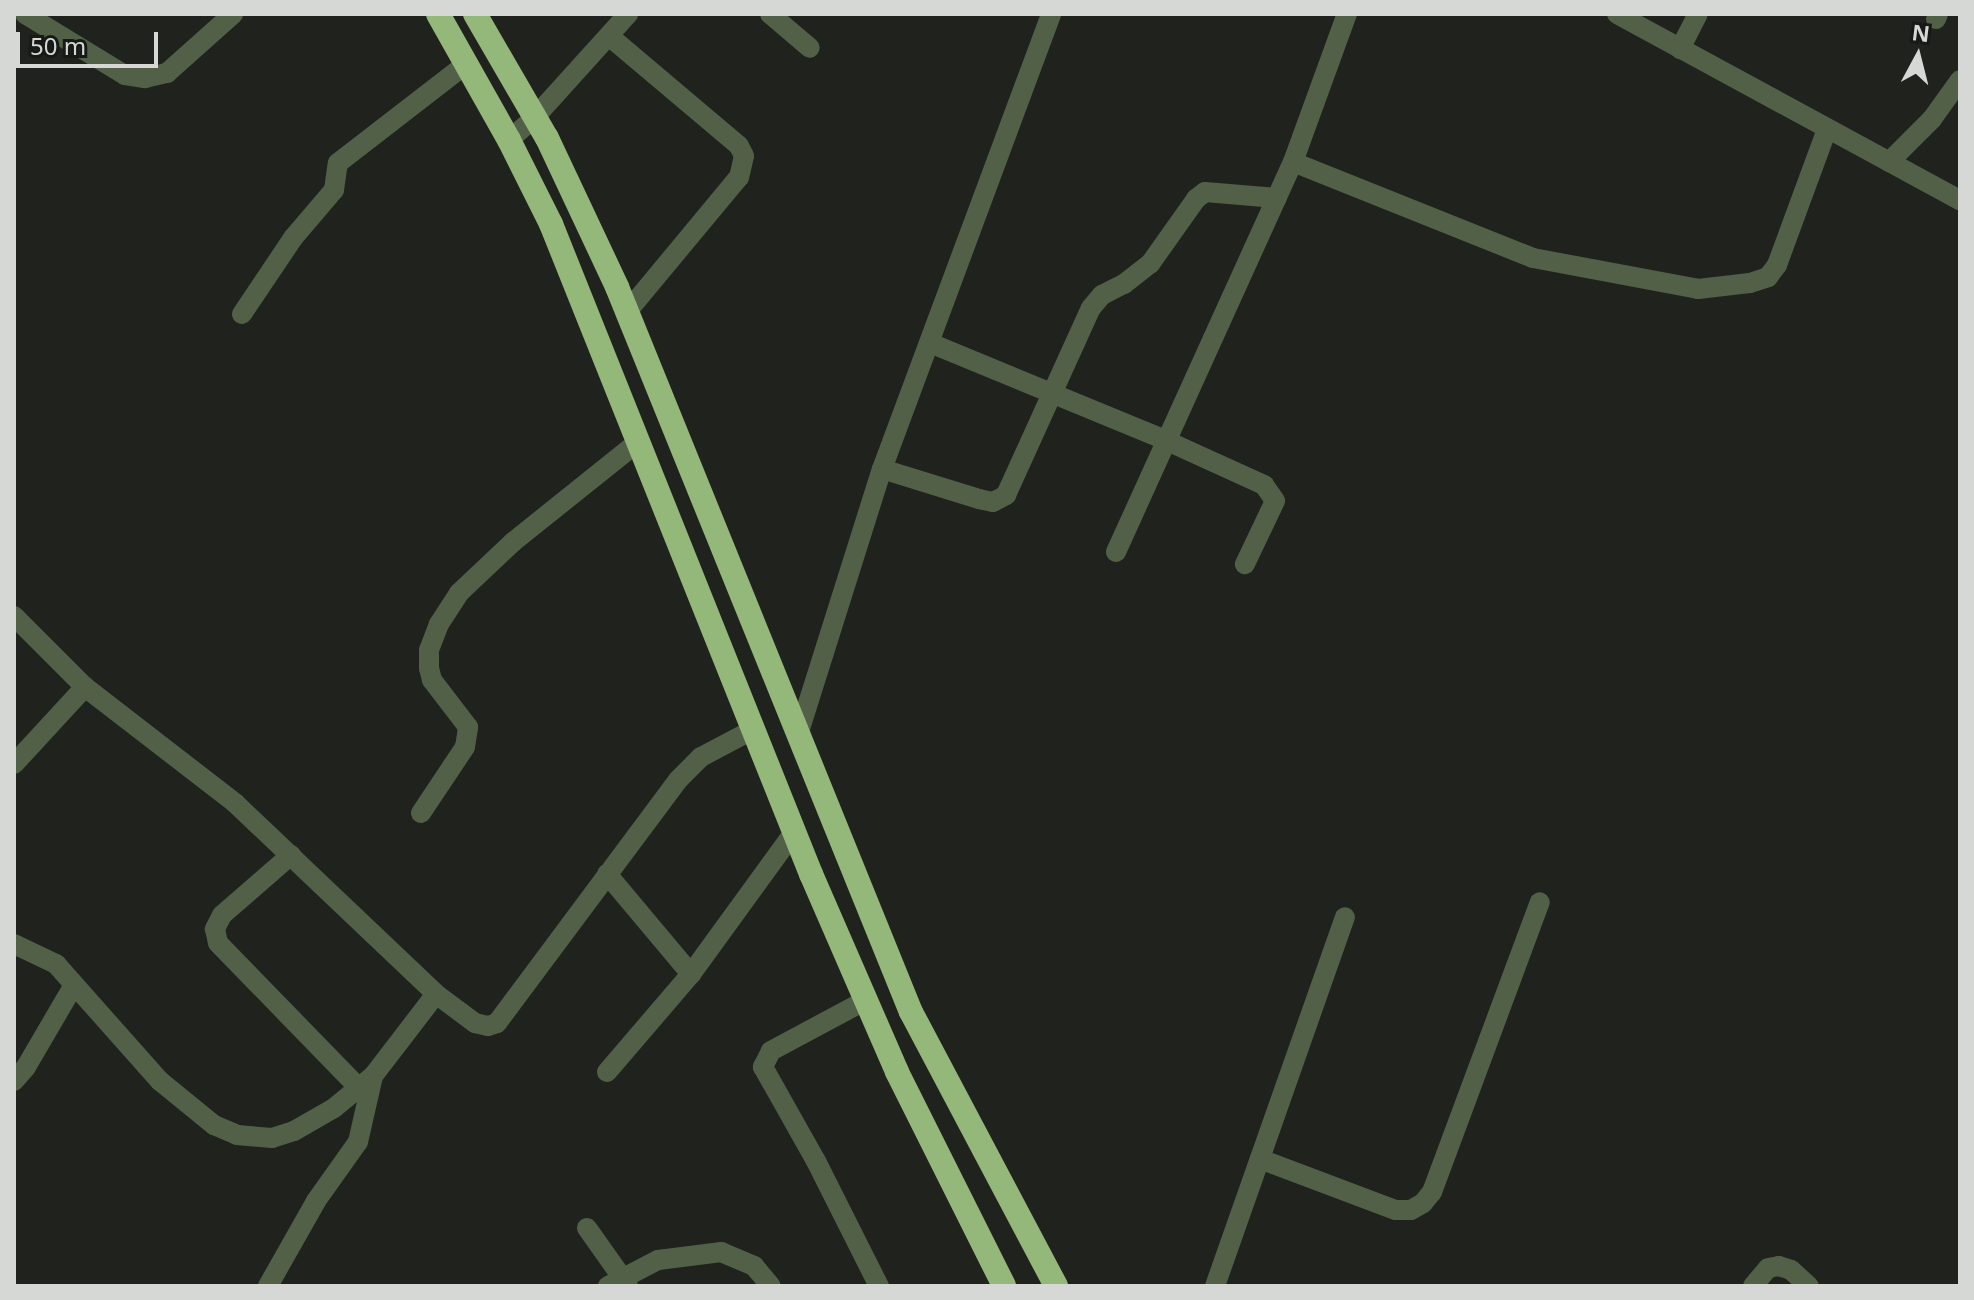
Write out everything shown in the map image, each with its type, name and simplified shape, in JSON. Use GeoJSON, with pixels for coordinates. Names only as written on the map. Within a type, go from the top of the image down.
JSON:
{"type":"FeatureCollection","features":[{"type":"Feature","properties":{"kind":"highway"},"geometry":{"type":"LineString","coordinates":[[438,14],[509,140],[551,224],[794,832],[866,1000],[969,1221],[1004,1286]]}},
{"type":"Feature","properties":{"kind":"highway"},"geometry":{"type":"LineString","coordinates":[[475,14],[535,117],[627,312],[911,1012],[1056,1286]]}},
{"type":"Feature","properties":{"kind":"street"},"geometry":{"type":"LineString","coordinates":[[25,14],[125,75],[145,78],[167,73],[233,14]]}},
{"type":"Feature","properties":{"kind":"street"},"geometry":{"type":"LineString","coordinates":[[509,140],[535,117],[628,14]]}},
{"type":"Feature","properties":{"kind":"street"},"geometry":{"type":"LineString","coordinates":[[798,735],[882,469],[1051,14]]}},
{"type":"Feature","properties":{"kind":"street"},"geometry":{"type":"LineString","coordinates":[[1116,552],[1293,162],[1347,14]]}},
{"type":"Feature","properties":{"kind":"street"},"geometry":{"type":"LineString","coordinates":[[1617,14],[1960,200]]}},
{"type":"Feature","properties":{"kind":"street"},"geometry":{"type":"LineString","coordinates":[[1680,49],[1698,14]]}},
{"type":"Feature","properties":{"kind":"street"},"geometry":{"type":"LineString","coordinates":[[774,15],[810,48]]}},
{"type":"Feature","properties":{"kind":"street"},"geometry":{"type":"LineString","coordinates":[[609,36],[739,146],[744,156],[739,177],[627,312]]}},
{"type":"Feature","properties":{"kind":"street"},"geometry":{"type":"LineString","coordinates":[[242,314],[293,238],[334,190],[338,163],[466,64]]}},
{"type":"Feature","properties":{"kind":"street"},"geometry":{"type":"LineString","coordinates":[[1889,162],[1932,119],[1960,80]]}},
{"type":"Feature","properties":{"kind":"street"},"geometry":{"type":"LineString","coordinates":[[1293,162],[1533,258],[1698,289],[1750,283],[1768,277],[1777,265],[1827,129]]}},
{"type":"Feature","properties":{"kind":"street"},"geometry":{"type":"LineString","coordinates":[[882,469],[993,502],[1006,495],[1091,308],[1102,295],[1124,284],[1150,264],[1196,199],[1214,191],[1277,198]]}},
{"type":"Feature","properties":{"kind":"street"},"geometry":{"type":"LineString","coordinates":[[930,343],[1165,440],[1264,485],[1273,494],[1272,510],[1245,564]]}},
{"type":"Feature","properties":{"kind":"street"},"geometry":{"type":"LineString","coordinates":[[421,813],[465,747],[468,727],[432,680],[429,650],[439,624],[459,593],[513,542],[639,441]]}},
{"type":"Feature","properties":{"kind":"street"},"geometry":{"type":"LineString","coordinates":[[14,616],[85,687],[235,803],[436,994],[475,1023],[488,1026],[497,1023],[640,826],[701,757],[754,729]]}},
{"type":"Feature","properties":{"kind":"street"},"geometry":{"type":"LineString","coordinates":[[14,764],[85,687]]}},
{"type":"Feature","properties":{"kind":"street"},"geometry":{"type":"LineString","coordinates":[[607,1072],[691,974],[794,832]]}},
{"type":"Feature","properties":{"kind":"street"},"geometry":{"type":"LineString","coordinates":[[291,855],[222,915],[215,929],[218,943],[366,1082]]}},
{"type":"Feature","properties":{"kind":"street"},"geometry":{"type":"LineString","coordinates":[[607,874],[691,974]]}},
{"type":"Feature","properties":{"kind":"street"},"geometry":{"type":"LineString","coordinates":[[1260,1159],[1396,1210],[1411,1210],[1423,1203],[1432,1192],[1540,902]]}},
{"type":"Feature","properties":{"kind":"street"},"geometry":{"type":"LineString","coordinates":[[1215,1286],[1345,917]]}},
{"type":"Feature","properties":{"kind":"street"},"geometry":{"type":"LineString","coordinates":[[14,944],[56,964],[160,1081],[214,1125],[237,1135],[272,1138],[294,1131],[366,1082],[436,994]]}},
{"type":"Feature","properties":{"kind":"street"},"geometry":{"type":"LineString","coordinates":[[14,1081],[74,985]]}},
{"type":"Feature","properties":{"kind":"street"},"geometry":{"type":"LineString","coordinates":[[866,1000],[771,1051],[763,1067],[816,1161],[879,1286]]}},
{"type":"Feature","properties":{"kind":"street"},"geometry":{"type":"LineString","coordinates":[[268,1286],[316,1201],[358,1142],[366,1082]]}},
{"type":"Feature","properties":{"kind":"street"},"geometry":{"type":"LineString","coordinates":[[587,1228],[619,1283],[658,1260],[721,1252],[739,1257],[754,1266],[771,1286]]}},
{"type":"Feature","properties":{"kind":"street"},"geometry":{"type":"LineString","coordinates":[[1753,1286],[1768,1268],[1779,1266],[1791,1270],[1809,1286]]}}]}
